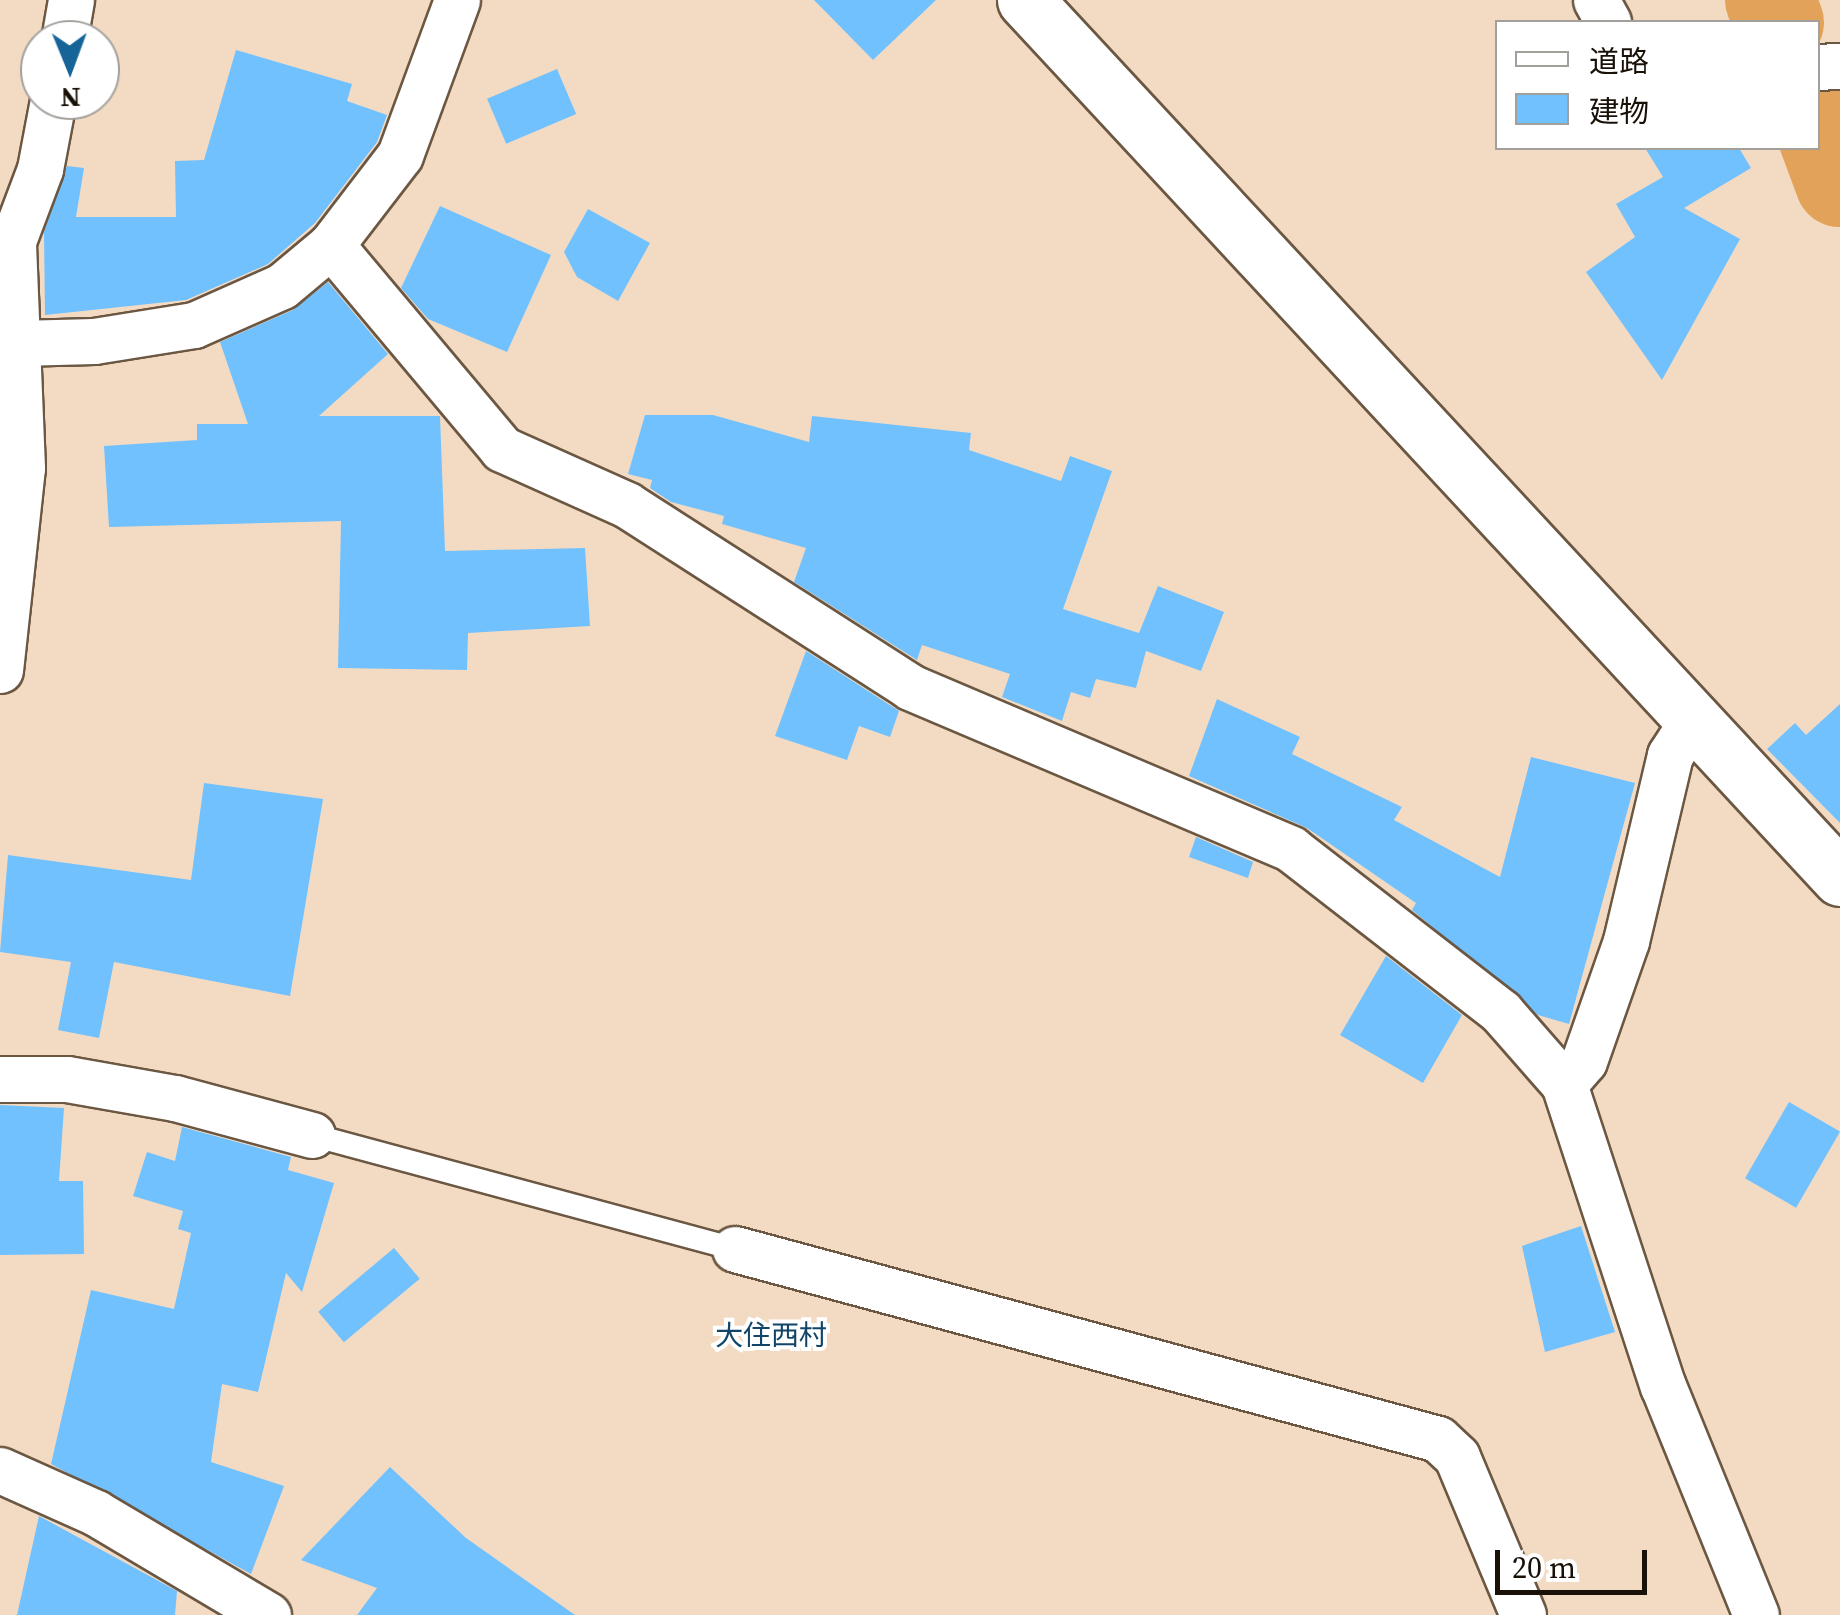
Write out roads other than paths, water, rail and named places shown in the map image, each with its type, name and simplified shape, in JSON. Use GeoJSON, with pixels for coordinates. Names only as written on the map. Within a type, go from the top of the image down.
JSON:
{"type":"FeatureCollection","features":[{"type":"Feature","properties":{"kind":"street"},"geometry":{"type":"LineString","coordinates":[[18,343],[94,342],[194,326],[282,286],[331,245],[400,155],[456,0]]}},
{"type":"Feature","properties":{"kind":"street"},"geometry":{"type":"LineString","coordinates":[[1025,0],[1840,878]]}},
{"type":"Feature","properties":{"kind":"street"},"geometry":{"type":"LineString","coordinates":[[0,670],[22,468],[18,343],[7,238],[40,169],[49,120]]}},
{"type":"Feature","properties":{"kind":"street"},"geometry":{"type":"LineString","coordinates":[[331,245],[502,450],[627,505],[910,687],[1291,848],[1501,1012],[1564,1084],[1662,1386],[1756,1615]]}},
{"type":"Feature","properties":{"kind":"street"},"geometry":{"type":"LineString","coordinates":[[1564,1084],[1584,1061],[1626,941],[1670,755],[1694,718]]}},
{"type":"Feature","properties":{"kind":"street"},"geometry":{"type":"LineString","coordinates":[[0,1079],[67,1079],[176,1098],[312,1135]]}},
{"type":"Feature","properties":{"kind":"street"},"geometry":{"type":"LineString","coordinates":[[735,1249],[1438,1439],[1457,1457],[1523,1615]]}},
{"type":"Feature","properties":{"kind":"street"},"geometry":{"type":"LineString","coordinates":[[0,1470],[96,1513],[268,1615]]}},
{"type":"Feature","properties":{"kind":"lane"},"geometry":{"type":"LineString","coordinates":[[312,1135],[735,1249]]}},
{"type":"Feature","properties":{"kind":"waterway"},"geometry":{"type":"LineString","coordinates":[[1770,0],[1778,20]]}},
{"type":"Feature","properties":{"kind":"waterway"},"geometry":{"type":"LineString","coordinates":[[1820,128],[1840,182]]}},
{"type":"Feature","properties":{"kind":"district","name":"大住西村"},"geometry":{"type":"Point","coordinates":[771,1335]}}]}
